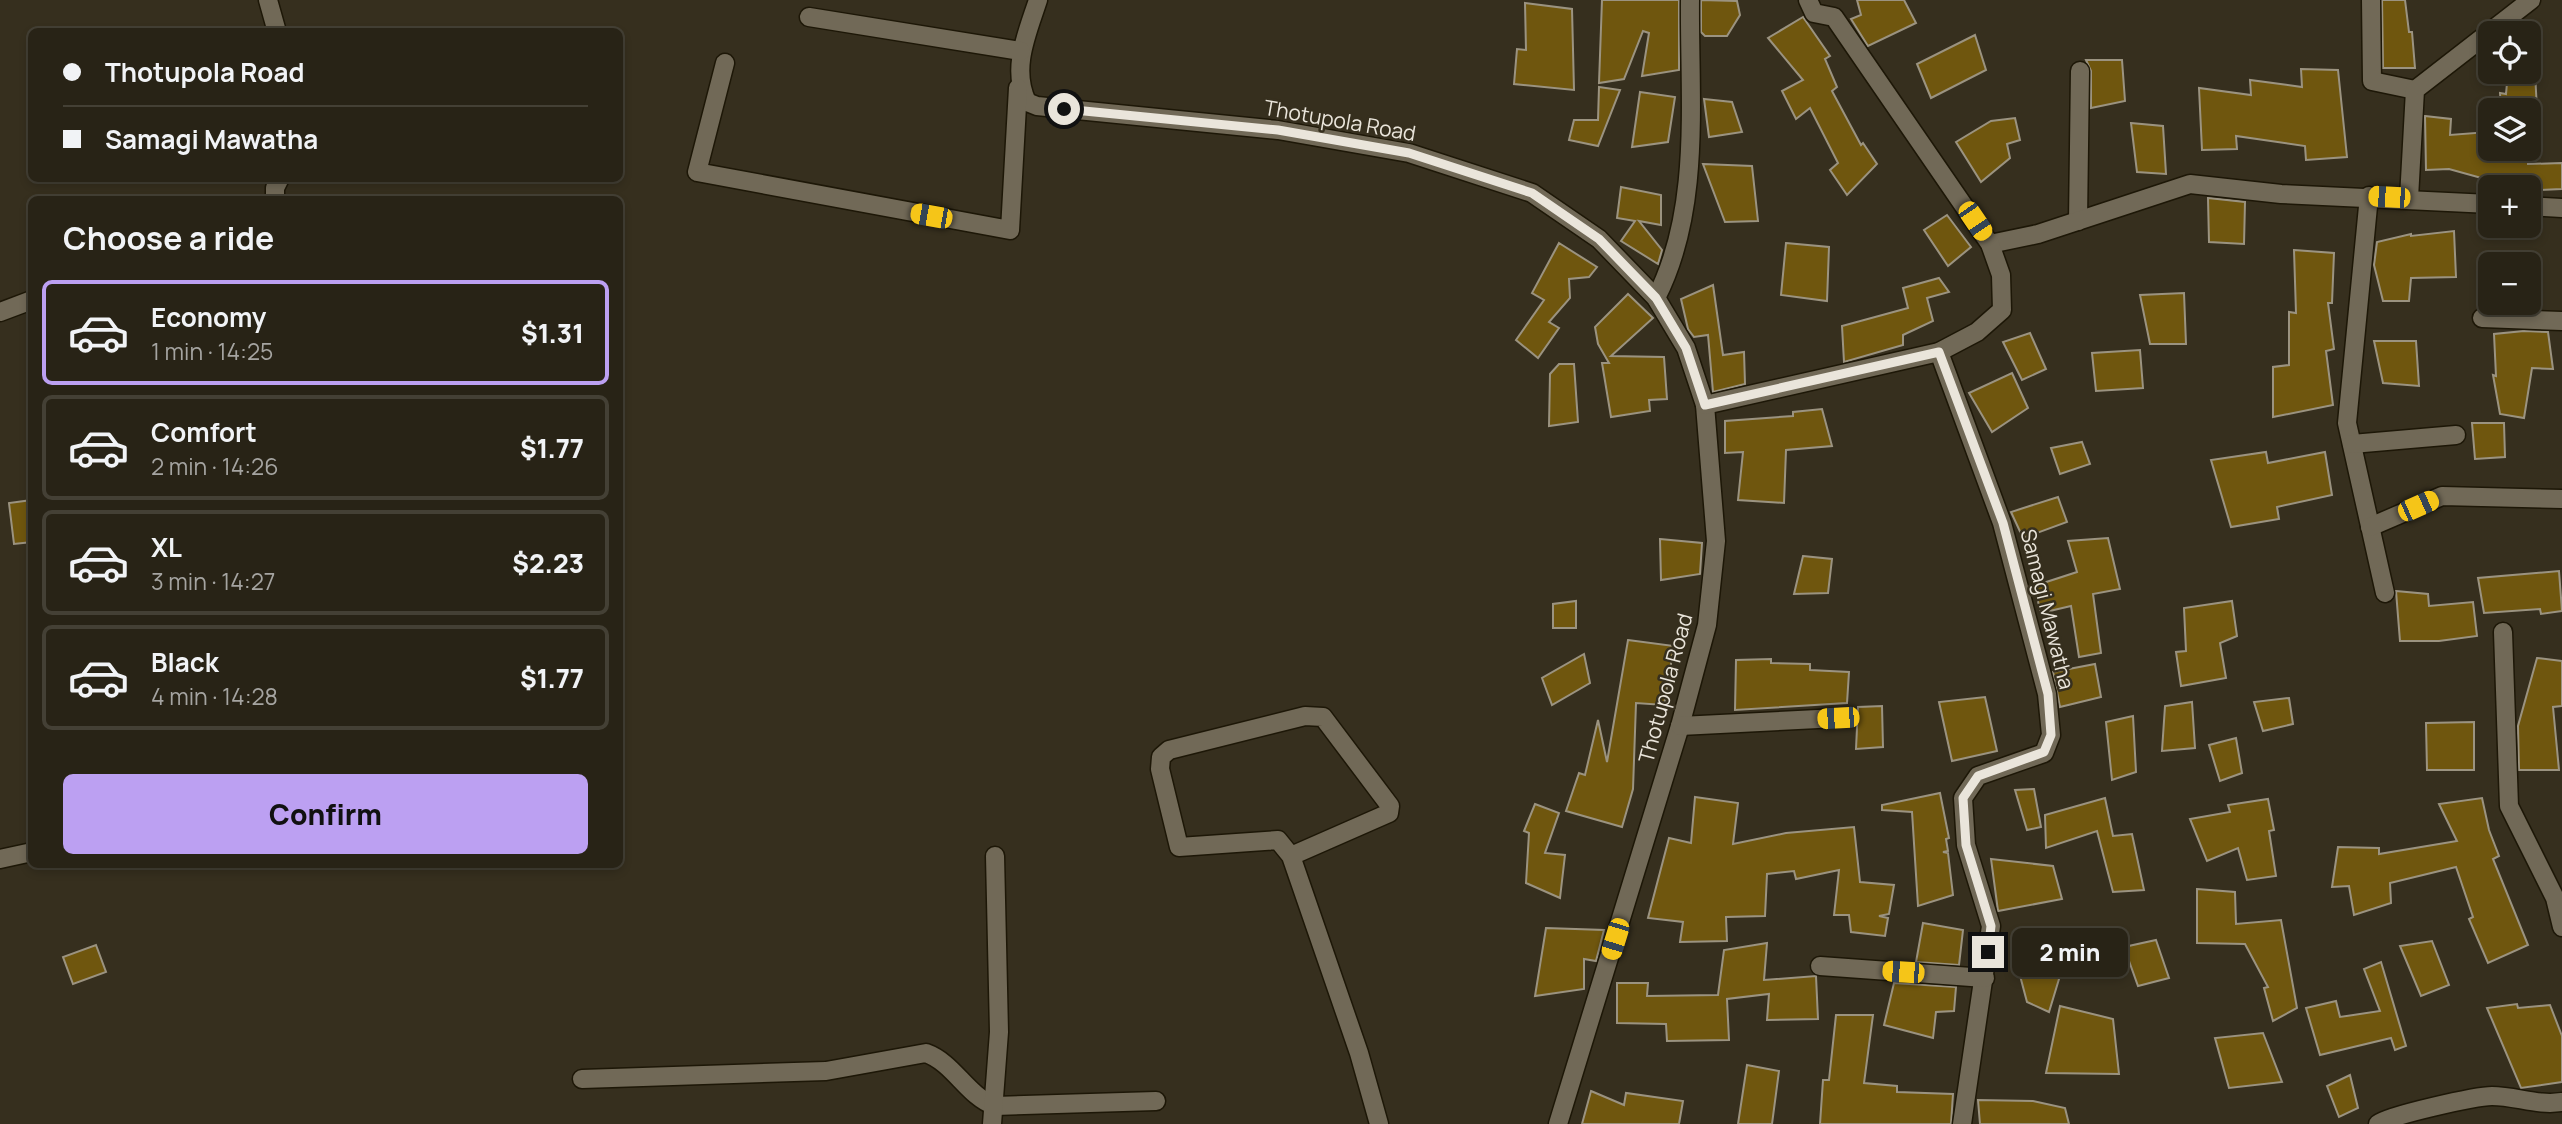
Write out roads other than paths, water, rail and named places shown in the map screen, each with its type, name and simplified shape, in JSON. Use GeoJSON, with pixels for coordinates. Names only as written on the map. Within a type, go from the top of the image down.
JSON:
{"type":"FeatureCollection","features":[{"type":"Feature","properties":{"kind":"street"},"geometry":{"type":"LineString","coordinates":[[268,0],[276,28]]}},
{"type":"Feature","properties":{"kind":"street"},"geometry":{"type":"LineString","coordinates":[[725,63],[697,172],[1010,230],[1021,51],[1038,0]]}},
{"type":"Feature","properties":{"kind":"street"},"geometry":{"type":"LineString","coordinates":[[1656,298],[1669,272],[1684,212],[1689,148],[1690,0]]}},
{"type":"Feature","properties":{"kind":"street"},"geometry":{"type":"LineString","coordinates":[[1705,405],[1939,352],[1977,332],[2002,310],[2001,275],[1990,244],[1834,17],[1814,13],[1808,0]]}},
{"type":"Feature","properties":{"kind":"street"},"geometry":{"type":"LineString","coordinates":[[2371,0],[2372,81],[2415,90]]}},
{"type":"Feature","properties":{"kind":"street"},"geometry":{"type":"LineString","coordinates":[[2409,198],[2415,90],[2531,0]]}},
{"type":"Feature","properties":{"kind":"street"},"geometry":{"type":"LineString","coordinates":[[809,17],[1021,51]]}},
{"type":"Feature","properties":{"kind":"street"},"geometry":{"type":"LineString","coordinates":[[2078,221],[2081,71]]}},
{"type":"Feature","properties":{"kind":"street","name":"Thotupola Road"},"geometry":{"type":"LineString","coordinates":[[1018,84],[1027,102],[1037,106],[1278,130],[1409,153],[1532,193],[1599,239],[1656,298],[1686,348],[1705,405],[1716,541],[1707,625],[1680,726],[1558,1124]]}},
{"type":"Feature","properties":{"kind":"street"},"geometry":{"type":"LineString","coordinates":[[1990,244],[2038,234],[2190,184],[2281,194],[2478,203]]}},
{"type":"Feature","properties":{"kind":"street"},"geometry":{"type":"LineString","coordinates":[[2369,196],[2347,423],[2385,593]]}},
{"type":"Feature","properties":{"kind":"street"},"geometry":{"type":"LineString","coordinates":[[2541,207],[2562,208]]}},
{"type":"Feature","properties":{"kind":"street"},"geometry":{"type":"LineString","coordinates":[[0,313],[28,302]]}},
{"type":"Feature","properties":{"kind":"street"},"geometry":{"type":"LineString","coordinates":[[2482,318],[2562,321]]}},
{"type":"Feature","properties":{"kind":"street","name":"Samagi Mawatha"},"geometry":{"type":"LineString","coordinates":[[1939,352],[2003,523],[2048,694],[2051,735],[2044,752],[1978,776],[1963,798],[1966,845],[1991,926],[1986,978],[1962,1124]]}},
{"type":"Feature","properties":{"kind":"street"},"geometry":{"type":"LineString","coordinates":[[2352,444],[2456,435]]}},
{"type":"Feature","properties":{"kind":"street"},"geometry":{"type":"LineString","coordinates":[[2370,527],[2442,496],[2562,499]]}},
{"type":"Feature","properties":{"kind":"street"},"geometry":{"type":"LineString","coordinates":[[2503,632],[2509,806],[2555,898],[2562,927]]}},
{"type":"Feature","properties":{"kind":"street"},"geometry":{"type":"LineString","coordinates":[[1291,856],[1389,813],[1390,806],[1323,717],[1305,716],[1169,750],[1161,757],[1160,769],[1179,848],[1278,840],[1291,856],[1359,1053],[1379,1124]]}},
{"type":"Feature","properties":{"kind":"street"},"geometry":{"type":"LineString","coordinates":[[1680,726],[1838,718]]}},
{"type":"Feature","properties":{"kind":"street"},"geometry":{"type":"LineString","coordinates":[[0,859],[28,853]]}},
{"type":"Feature","properties":{"kind":"street"},"geometry":{"type":"LineString","coordinates":[[992,1124],[999,1032],[995,856]]}},
{"type":"Feature","properties":{"kind":"street"},"geometry":{"type":"LineString","coordinates":[[1821,966],[1986,978]]}},
{"type":"Feature","properties":{"kind":"street"},"geometry":{"type":"LineString","coordinates":[[582,1079],[826,1071],[926,1052],[939,1057],[985,1102],[995,1106],[1156,1101]]}},
{"type":"Feature","properties":{"kind":"street"},"geometry":{"type":"LineString","coordinates":[[2378,1124],[2440,1106],[2493,1096],[2549,1104],[2562,1102]]}}]}
